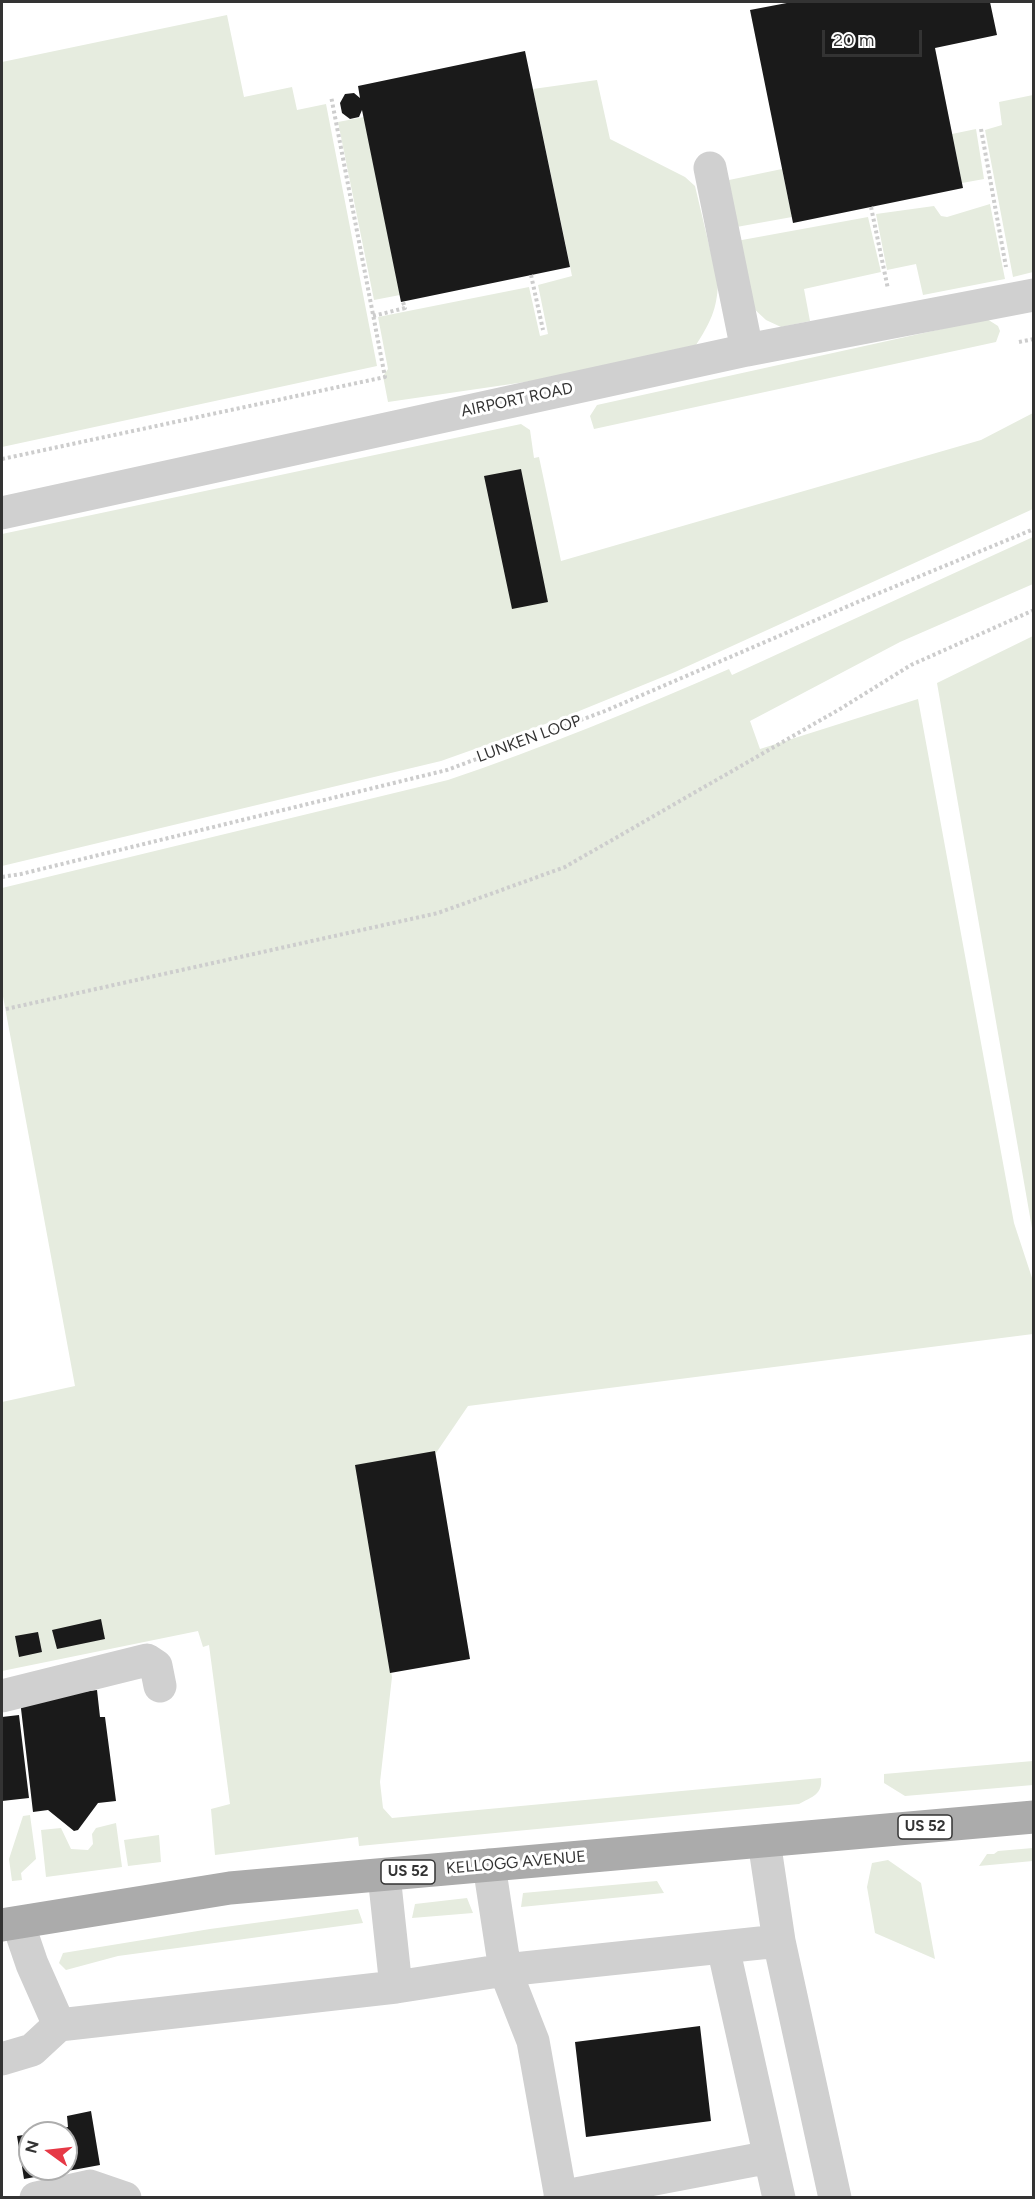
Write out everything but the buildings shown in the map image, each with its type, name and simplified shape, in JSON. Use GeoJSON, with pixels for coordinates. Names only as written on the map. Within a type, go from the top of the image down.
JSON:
{"type":"FeatureCollection","features":[{"type":"Feature","properties":{"kind":"main road","name":"KELLOGG AVENUE"},"geometry":{"type":"LineString","coordinates":[[10,1924],[230,1888],[1034,1817]]}},
{"type":"Feature","properties":{"kind":"lane"},"geometry":{"type":"LineString","coordinates":[[710,168],[747,350]]}},
{"type":"Feature","properties":{"kind":"lane","name":"AIRPORT ROAD"},"geometry":{"type":"LineString","coordinates":[[2,513],[747,350],[1034,295]]}},
{"type":"Feature","properties":{"kind":"lane"},"geometry":{"type":"LineString","coordinates":[[2,1696],[147,1660],[156,1666],[160,1686]]}},
{"type":"Feature","properties":{"kind":"lane"},"geometry":{"type":"LineString","coordinates":[[764,1841],[779,1941],[835,2198]]}},
{"type":"Feature","properties":{"kind":"lane"},"geometry":{"type":"LineString","coordinates":[[489,1865],[505,1970],[533,2040],[560,2197],[770,2157]]}},
{"type":"Feature","properties":{"kind":"lane"},"geometry":{"type":"LineString","coordinates":[[384,1875],[396,1987]]}},
{"type":"Feature","properties":{"kind":"lane"},"geometry":{"type":"LineString","coordinates":[[10,1924],[32,1964],[59,2025]]}},
{"type":"Feature","properties":{"kind":"lane"},"geometry":{"type":"LineString","coordinates":[[2,2059],[32,2050],[59,2025],[396,1987],[505,1970],[779,1941]]}},
{"type":"Feature","properties":{"kind":"lane"},"geometry":{"type":"LineString","coordinates":[[723,1947],[779,2198]]}},
{"type":"Feature","properties":{"kind":"lane"},"geometry":{"type":"LineString","coordinates":[[36,2198],[90,2186],[125,2198]]}},
{"type":"Feature","properties":{"kind":"path"},"geometry":{"type":"LineString","coordinates":[[2,459],[385,377],[331,96]]}},
{"type":"Feature","properties":{"kind":"path"},"geometry":{"type":"LineString","coordinates":[[981,129],[1008,275]]}},
{"type":"Feature","properties":{"kind":"path"},"geometry":{"type":"LineString","coordinates":[[871,207],[885,273]]}},
{"type":"Feature","properties":{"kind":"path"},"geometry":{"type":"LineString","coordinates":[[531,275],[543,330]]}},
{"type":"Feature","properties":{"kind":"path"},"geometry":{"type":"LineString","coordinates":[[373,316],[405,308],[403,302]]}},
{"type":"Feature","properties":{"kind":"path"},"geometry":{"type":"LineString","coordinates":[[1019,342],[1034,339]]}},
{"type":"Feature","properties":{"kind":"path","name":"LUNKEN LOOP"},"geometry":{"type":"LineString","coordinates":[[2,877],[447,770],[605,711],[1034,529]]}},
{"type":"Feature","properties":{"kind":"path"},"geometry":{"type":"LineString","coordinates":[[6,1009],[438,913],[566,867],[840,709],[911,665],[1034,610]]}},
{"type":"Feature","properties":{"kind":"shaded area"},"geometry":{"type":"Polygon","coordinates":[[[227,15],[244,97],[292,87],[297,110],[326,104],[377,366],[2,447],[2,62],[227,15]]]}},
{"type":"Feature","properties":{"kind":"shaded area"},"geometry":{"type":"Polygon","coordinates":[[[597,80],[610,139],[685,177],[695,186],[718,283],[712,316],[696,345],[532,381],[388,402],[383,376],[388,369],[378,317],[529,287],[540,336],[548,334],[538,285],[572,276],[533,89],[597,80]]]}},
{"type":"Feature","properties":{"kind":"shaded area"},"geometry":{"type":"Polygon","coordinates":[[[1033,95],[1033,272],[1013,277],[985,130],[1002,125],[999,102],[1033,95]]]}},
{"type":"Feature","properties":{"kind":"shaded area"},"geometry":{"type":"Polygon","coordinates":[[[364,117],[400,295],[374,300],[338,122],[364,117]]]}},
{"type":"Feature","properties":{"kind":"shaded area"},"geometry":{"type":"Polygon","coordinates":[[[976,129],[984,179],[962,183],[952,134],[976,129]]]}},
{"type":"Feature","properties":{"kind":"shaded area"},"geometry":{"type":"Polygon","coordinates":[[[782,169],[792,217],[731,228],[728,203],[729,180],[782,169]]]}},
{"type":"Feature","properties":{"kind":"shaded area"},"geometry":{"type":"Polygon","coordinates":[[[990,204],[1005,279],[923,295],[916,264],[887,270],[876,214],[934,206],[941,216],[947,217],[990,204]]]}},
{"type":"Feature","properties":{"kind":"shaded area"},"geometry":{"type":"Polygon","coordinates":[[[868,217],[881,272],[804,289],[810,321],[781,327],[766,320],[751,306],[731,242],[868,217]]]}},
{"type":"Feature","properties":{"kind":"shaded area"},"geometry":{"type":"Polygon","coordinates":[[[987,319],[998,326],[1000,331],[996,342],[594,429],[590,416],[597,405],[987,319]]]}},
{"type":"Feature","properties":{"kind":"shaded area"},"geometry":{"type":"Polygon","coordinates":[[[1033,413],[1033,509],[675,672],[562,718],[441,761],[2,866],[2,534],[521,424],[530,430],[534,458],[539,457],[561,561],[981,440],[1033,413]]]}},
{"type":"Feature","properties":{"kind":"shaded area"},"geometry":{"type":"Polygon","coordinates":[[[1033,537],[1033,584],[900,642],[750,721],[760,749],[918,699],[1014,1223],[1033,1281],[1033,1334],[468,1406],[436,1453],[357,1466],[392,1677],[380,1782],[383,1808],[392,1818],[821,1778],[820,1788],[812,1797],[799,1804],[359,1846],[358,1837],[215,1855],[211,1809],[230,1804],[209,1645],[203,1647],[198,1631],[2,1671],[2,1402],[75,1386],[2,991],[2,888],[448,780],[590,728],[729,669],[732,675],[1033,537]]]}},
{"type":"Feature","properties":{"kind":"shaded area"},"geometry":{"type":"Polygon","coordinates":[[[1033,636],[1033,1234],[937,683],[1033,636]]]}},
{"type":"Feature","properties":{"kind":"shaded area"},"geometry":{"type":"Polygon","coordinates":[[[1033,1761],[1033,1785],[905,1796],[884,1783],[884,1774],[1033,1761]]]}},
{"type":"Feature","properties":{"kind":"shaded area"},"geometry":{"type":"Polygon","coordinates":[[[30,1815],[36,1859],[21,1873],[22,1880],[12,1881],[9,1859],[23,1816],[30,1815]]]}},
{"type":"Feature","properties":{"kind":"shaded area"},"geometry":{"type":"Polygon","coordinates":[[[116,1823],[122,1867],[46,1877],[41,1830],[61,1828],[71,1849],[88,1850],[93,1844],[92,1834],[96,1828],[116,1823]]]}},
{"type":"Feature","properties":{"kind":"shaded area"},"geometry":{"type":"Polygon","coordinates":[[[159,1835],[161,1862],[128,1866],[124,1840],[159,1835]]]}},
{"type":"Feature","properties":{"kind":"shaded area"},"geometry":{"type":"Polygon","coordinates":[[[1033,1848],[1033,1861],[979,1866],[987,1854],[1033,1848]]]}},
{"type":"Feature","properties":{"kind":"shaded area"},"geometry":{"type":"Polygon","coordinates":[[[888,1860],[921,1883],[935,1959],[875,1933],[867,1887],[872,1863],[888,1860]]]}},
{"type":"Feature","properties":{"kind":"shaded area"},"geometry":{"type":"Polygon","coordinates":[[[657,1881],[664,1893],[521,1907],[523,1893],[657,1881]]]}},
{"type":"Feature","properties":{"kind":"shaded area"},"geometry":{"type":"Polygon","coordinates":[[[467,1898],[473,1913],[412,1918],[415,1904],[467,1898]]]}},
{"type":"Feature","properties":{"kind":"shaded area"},"geometry":{"type":"Polygon","coordinates":[[[358,1909],[363,1923],[118,1956],[66,1970],[59,1963],[63,1953],[210,1929],[358,1909]]]}}]}
